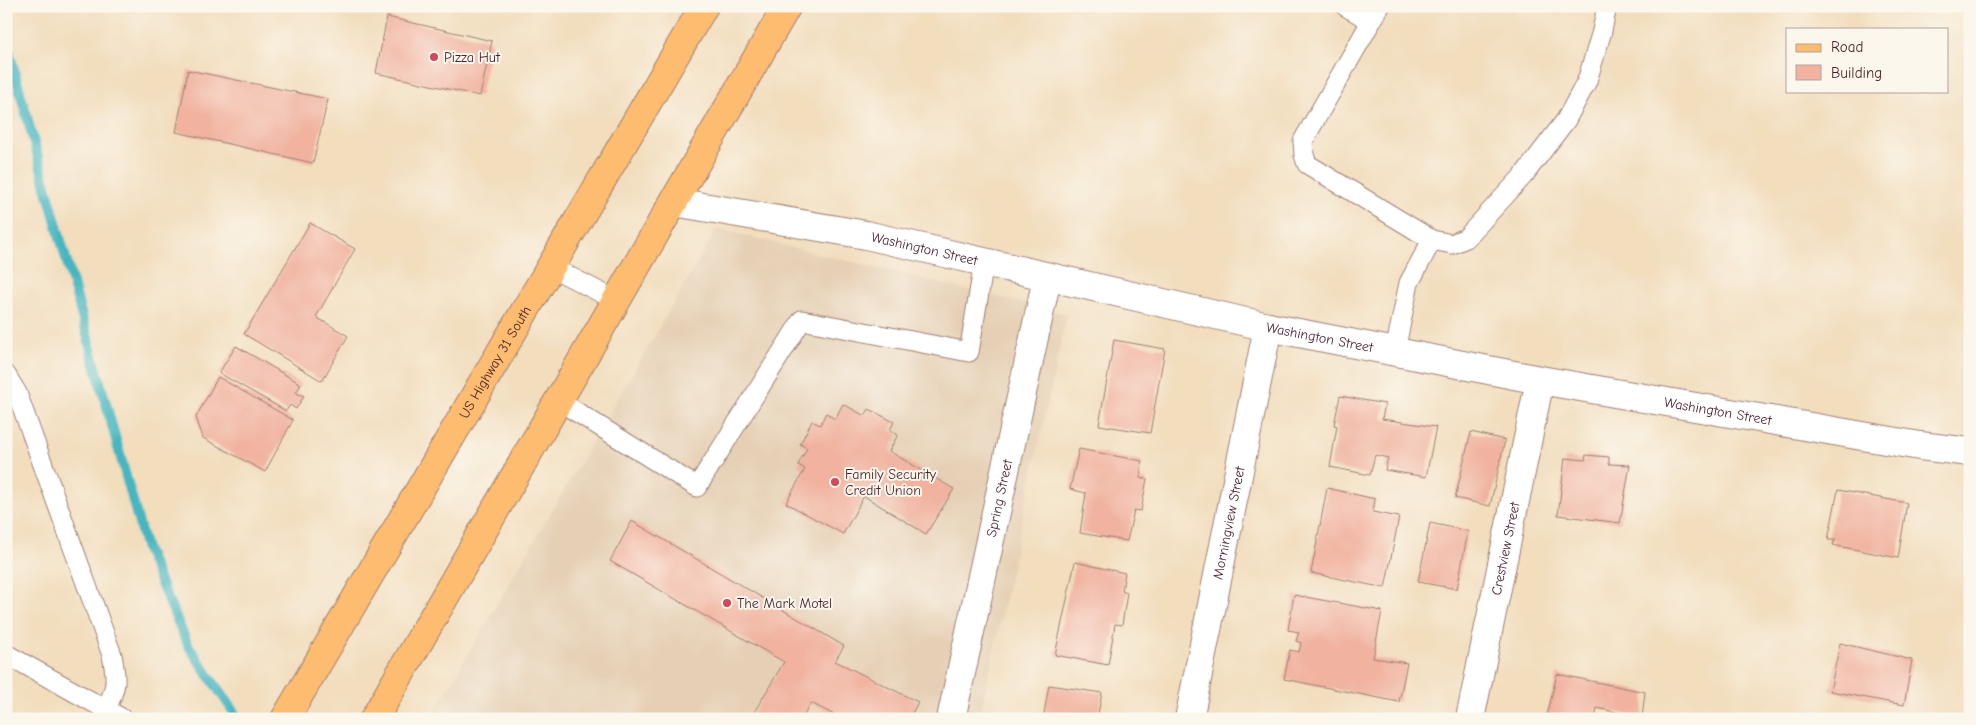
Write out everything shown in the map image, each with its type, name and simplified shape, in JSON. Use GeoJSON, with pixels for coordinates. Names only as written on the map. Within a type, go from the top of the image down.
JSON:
{"type":"FeatureCollection","features":[{"type":"Feature","properties":{"kind":"main road","name":"US Highway 31 South"},"geometry":{"type":"LineString","coordinates":[[285,719],[704,6]]}},
{"type":"Feature","properties":{"kind":"main road"},"geometry":{"type":"LineString","coordinates":[[374,719],[787,6]]}},
{"type":"Feature","properties":{"kind":"street","name":"Washington Street"},"geometry":{"type":"LineString","coordinates":[[674,202],[866,235],[1047,278],[1268,327],[1540,380],[1910,444],[1970,452]]}},
{"type":"Feature","properties":{"kind":"street","name":"Spring Street"},"geometry":{"type":"LineString","coordinates":[[951,719],[1047,278]]}},
{"type":"Feature","properties":{"kind":"street","name":"Morningview Street"},"geometry":{"type":"LineString","coordinates":[[1189,719],[1268,327]]}},
{"type":"Feature","properties":{"kind":"street","name":"Crestview Street"},"geometry":{"type":"LineString","coordinates":[[1470,719],[1540,380]]}},
{"type":"Feature","properties":{"kind":"lane"},"geometry":{"type":"LineString","coordinates":[[1345,6],[1375,14],[1303,141],[1307,164],[1432,240],[1452,244],[1466,238],[1523,176],[1566,120],[1586,81],[1602,31],[1606,6]]}},
{"type":"Feature","properties":{"kind":"lane"},"geometry":{"type":"LineString","coordinates":[[1395,351],[1409,284],[1432,240]]}},
{"type":"Feature","properties":{"kind":"lane"},"geometry":{"type":"LineString","coordinates":[[559,401],[697,487],[802,320],[969,352],[984,263]]}},
{"type":"Feature","properties":{"kind":"lane"},"geometry":{"type":"LineString","coordinates":[[551,267],[616,301]]}},
{"type":"Feature","properties":{"kind":"lane"},"geometry":{"type":"LineString","coordinates":[[6,375],[17,393],[112,655],[117,679],[115,691],[106,710]]}},
{"type":"Feature","properties":{"kind":"lane"},"geometry":{"type":"LineString","coordinates":[[6,654],[123,719]]}},
{"type":"Feature","properties":{"kind":"shaded area"},"geometry":{"type":"Polygon","coordinates":[[[717,229],[1067,314],[979,719],[430,719],[717,229]]]}},
{"type":"Feature","properties":{"kind":"building","name":"Pizza Hut"},"geometry":{"type":"Polygon","coordinates":[[[387,17],[492,41],[480,96],[376,73],[387,17]]]}},
{"type":"Feature","properties":{"kind":"building"},"geometry":{"type":"Polygon","coordinates":[[[188,70],[328,99],[313,163],[176,132],[188,70]]]}},
{"type":"Feature","properties":{"kind":"building"},"geometry":{"type":"Polygon","coordinates":[[[310,223],[355,249],[316,317],[348,336],[322,381],[244,334],[310,223]]]}},
{"type":"Feature","properties":{"kind":"building"},"geometry":{"type":"Polygon","coordinates":[[[1114,340],[1165,349],[1150,433],[1099,425],[1114,340]]]}},
{"type":"Feature","properties":{"kind":"building"},"geometry":{"type":"Polygon","coordinates":[[[236,346],[301,384],[296,393],[304,396],[296,409],[290,405],[286,411],[219,373],[236,346]]]}},
{"type":"Feature","properties":{"kind":"building"},"geometry":{"type":"Polygon","coordinates":[[[218,377],[293,420],[265,472],[203,438],[196,417],[218,377]]]}},
{"type":"Feature","properties":{"kind":"building"},"geometry":{"type":"Polygon","coordinates":[[[1340,396],[1385,404],[1382,419],[1436,427],[1426,477],[1385,470],[1388,458],[1375,455],[1370,475],[1330,467],[1337,426],[1334,425],[1340,396]]]}},
{"type":"Feature","properties":{"kind":"building","name":"Family Security Credit Union"},"geometry":{"type":"Polygon","coordinates":[[[843,404],[865,416],[869,409],[894,422],[890,430],[898,435],[889,451],[954,489],[926,534],[864,496],[843,534],[786,503],[805,469],[798,465],[807,448],[800,444],[812,421],[820,425],[826,413],[835,419],[843,404]]]}},
{"type":"Feature","properties":{"kind":"building"},"geometry":{"type":"Polygon","coordinates":[[[1471,432],[1505,440],[1490,506],[1455,498],[1471,432]]]}},
{"type":"Feature","properties":{"kind":"building"},"geometry":{"type":"Polygon","coordinates":[[[1079,449],[1142,461],[1140,478],[1147,479],[1141,511],[1134,510],[1127,541],[1080,533],[1086,493],[1070,489],[1079,449]]]}},
{"type":"Feature","properties":{"kind":"building"},"geometry":{"type":"Polygon","coordinates":[[[1586,455],[1609,457],[1609,464],[1630,465],[1620,523],[1558,515],[1565,458],[1585,460],[1586,455]]]}},
{"type":"Feature","properties":{"kind":"building"},"geometry":{"type":"Polygon","coordinates":[[[1327,488],[1375,499],[1373,512],[1399,517],[1385,588],[1311,573],[1327,488]]]}},
{"type":"Feature","properties":{"kind":"building"},"geometry":{"type":"Polygon","coordinates":[[[1838,490],[1907,503],[1898,558],[1833,545],[1835,540],[1828,540],[1838,490]]]}},
{"type":"Feature","properties":{"kind":"building","name":"The Mark Motel"},"geometry":{"type":"Polygon","coordinates":[[[632,521],[844,646],[835,661],[918,702],[909,719],[842,719],[811,703],[802,719],[750,719],[784,662],[610,561],[632,521]]]}},
{"type":"Feature","properties":{"kind":"building"},"geometry":{"type":"Polygon","coordinates":[[[1430,523],[1468,531],[1457,589],[1418,582],[1430,523]]]}},
{"type":"Feature","properties":{"kind":"building"},"geometry":{"type":"Polygon","coordinates":[[[1075,562],[1125,573],[1122,591],[1127,593],[1122,625],[1115,624],[1108,665],[1055,655],[1075,562]]]}},
{"type":"Feature","properties":{"kind":"building"},"geometry":{"type":"Polygon","coordinates":[[[1294,595],[1382,611],[1373,658],[1407,663],[1399,702],[1284,679],[1290,650],[1299,652],[1301,643],[1296,641],[1299,632],[1288,630],[1294,595]]]}},
{"type":"Feature","properties":{"kind":"building"},"geometry":{"type":"Polygon","coordinates":[[[1840,643],[1912,660],[1904,705],[1830,691],[1840,643]]]}},
{"type":"Feature","properties":{"kind":"building"},"geometry":{"type":"Polygon","coordinates":[[[1557,674],[1645,692],[1642,718],[1597,708],[1595,719],[1546,719],[1557,674]]]}},
{"type":"Feature","properties":{"kind":"building"},"geometry":{"type":"Polygon","coordinates":[[[1049,685],[1102,693],[1097,719],[1043,719],[1049,685]]]}},
{"type":"Feature","properties":{"kind":"waterway"},"geometry":{"type":"LineString","coordinates":[[6,41],[146,549],[188,645],[237,717]]}},
{"type":"Feature","properties":{"kind":"place","name":"Pizza Hut"},"geometry":{"type":"Point","coordinates":[434,57]}},
{"type":"Feature","properties":{"kind":"place","name":"Family Security Credit Union"},"geometry":{"type":"Point","coordinates":[835,482]}},
{"type":"Feature","properties":{"kind":"place","name":"The Mark Motel"},"geometry":{"type":"Point","coordinates":[727,603]}}]}
